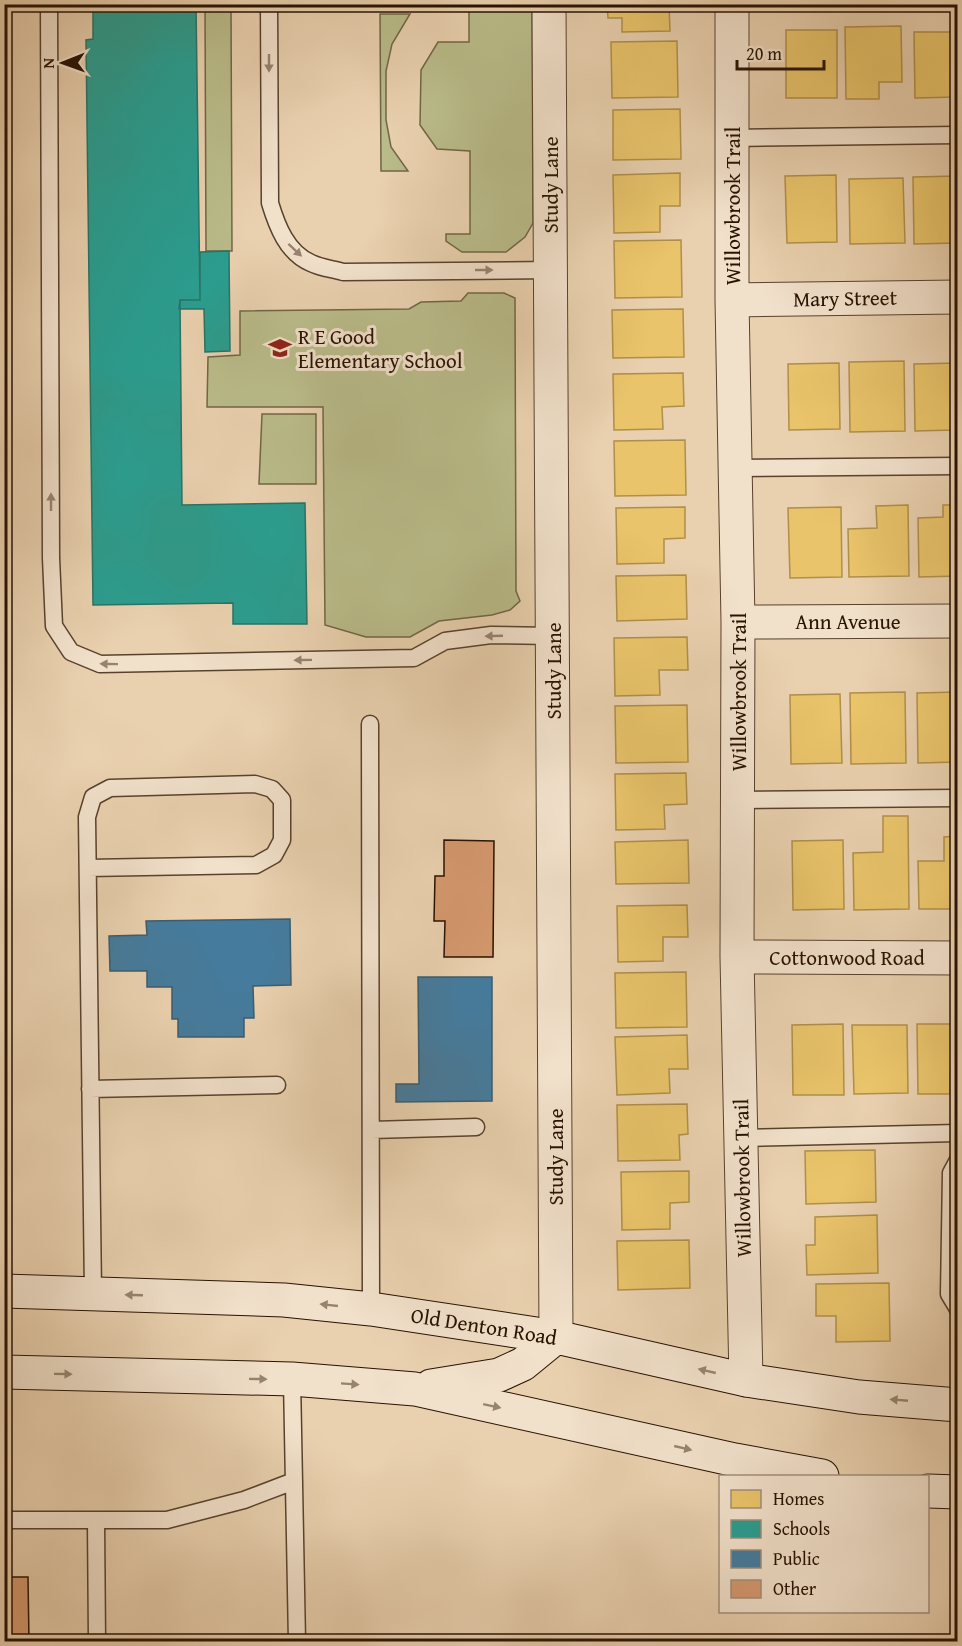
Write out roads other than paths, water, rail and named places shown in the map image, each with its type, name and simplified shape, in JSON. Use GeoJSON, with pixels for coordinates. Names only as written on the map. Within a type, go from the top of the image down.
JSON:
{"type":"FeatureCollection","features":[{"type":"Feature","properties":{"kind":"street","name":"Study Lane"},"geometry":{"type":"LineString","coordinates":[[549,4],[556,1337]]}},
{"type":"Feature","properties":{"kind":"street","name":"Willowbrook Trail"},"geometry":{"type":"LineString","coordinates":[[732,4],[732,300],[738,622],[737,957],[746,1380]]}},
{"type":"Feature","properties":{"kind":"street","name":"Mary Street"},"geometry":{"type":"LineString","coordinates":[[732,300],[957,297]]}},
{"type":"Feature","properties":{"kind":"street","name":"Ann Avenue"},"geometry":{"type":"LineString","coordinates":[[738,622],[957,621]]}},
{"type":"Feature","properties":{"kind":"street","name":"Cottonwood Road"},"geometry":{"type":"LineString","coordinates":[[737,957],[957,958]]}},
{"type":"Feature","properties":{"kind":"street","name":"Old Denton Road"},"geometry":{"type":"LineString","coordinates":[[4,1291],[284,1300],[371,1309],[556,1337],[746,1380],[859,1397],[957,1405]]}},
{"type":"Feature","properties":{"kind":"street"},"geometry":{"type":"LineString","coordinates":[[415,1389],[499,1375],[523,1364],[556,1337]]}},
{"type":"Feature","properties":{"kind":"street"},"geometry":{"type":"LineString","coordinates":[[4,1372],[292,1379],[415,1389],[735,1460],[817,1475]]}},
{"type":"Feature","properties":{"kind":"street"},"geometry":{"type":"LineString","coordinates":[[929,1491],[957,1492]]}},
{"type":"Feature","properties":{"kind":"lane"},"geometry":{"type":"LineString","coordinates":[[49,4],[51,558],[54,626],[71,652],[100,664],[414,658],[445,641],[491,636],[553,636]]}},
{"type":"Feature","properties":{"kind":"lane"},"geometry":{"type":"LineString","coordinates":[[269,4],[270,203],[277,227],[290,248],[310,263],[343,272],[551,270]]}},
{"type":"Feature","properties":{"kind":"lane"},"geometry":{"type":"LineString","coordinates":[[732,138],[957,135]]}},
{"type":"Feature","properties":{"kind":"lane"},"geometry":{"type":"LineString","coordinates":[[735,468],[957,466]]}},
{"type":"Feature","properties":{"kind":"lane"},"geometry":{"type":"LineString","coordinates":[[370,724],[371,1309]]}},
{"type":"Feature","properties":{"kind":"lane"},"geometry":{"type":"LineString","coordinates":[[88,868],[256,865],[274,855],[282,840],[282,800],[272,789],[255,784],[110,788],[93,797],[87,817],[93,1294]]}},
{"type":"Feature","properties":{"kind":"lane"},"geometry":{"type":"LineString","coordinates":[[738,800],[957,798]]}},
{"type":"Feature","properties":{"kind":"lane"},"geometry":{"type":"LineString","coordinates":[[90,1089],[277,1085]]}},
{"type":"Feature","properties":{"kind":"lane"},"geometry":{"type":"LineString","coordinates":[[372,1130],[476,1127]]}},
{"type":"Feature","properties":{"kind":"lane"},"geometry":{"type":"LineString","coordinates":[[741,1137],[957,1133]]}},
{"type":"Feature","properties":{"kind":"lane"},"geometry":{"type":"LineString","coordinates":[[957,1160],[951,1173],[949,1294],[957,1309]]}},
{"type":"Feature","properties":{"kind":"lane"},"geometry":{"type":"LineString","coordinates":[[292,1379],[297,1641]]}},
{"type":"Feature","properties":{"kind":"lane"},"geometry":{"type":"LineString","coordinates":[[4,1520],[167,1520],[244,1500],[294,1481]]}},
{"type":"Feature","properties":{"kind":"lane"},"geometry":{"type":"LineString","coordinates":[[96,1520],[97,1641]]}},
{"type":"Feature","properties":{"kind":"place","name":"R E Good Elementary School"},"geometry":{"type":"Point","coordinates":[280,348]}}]}
